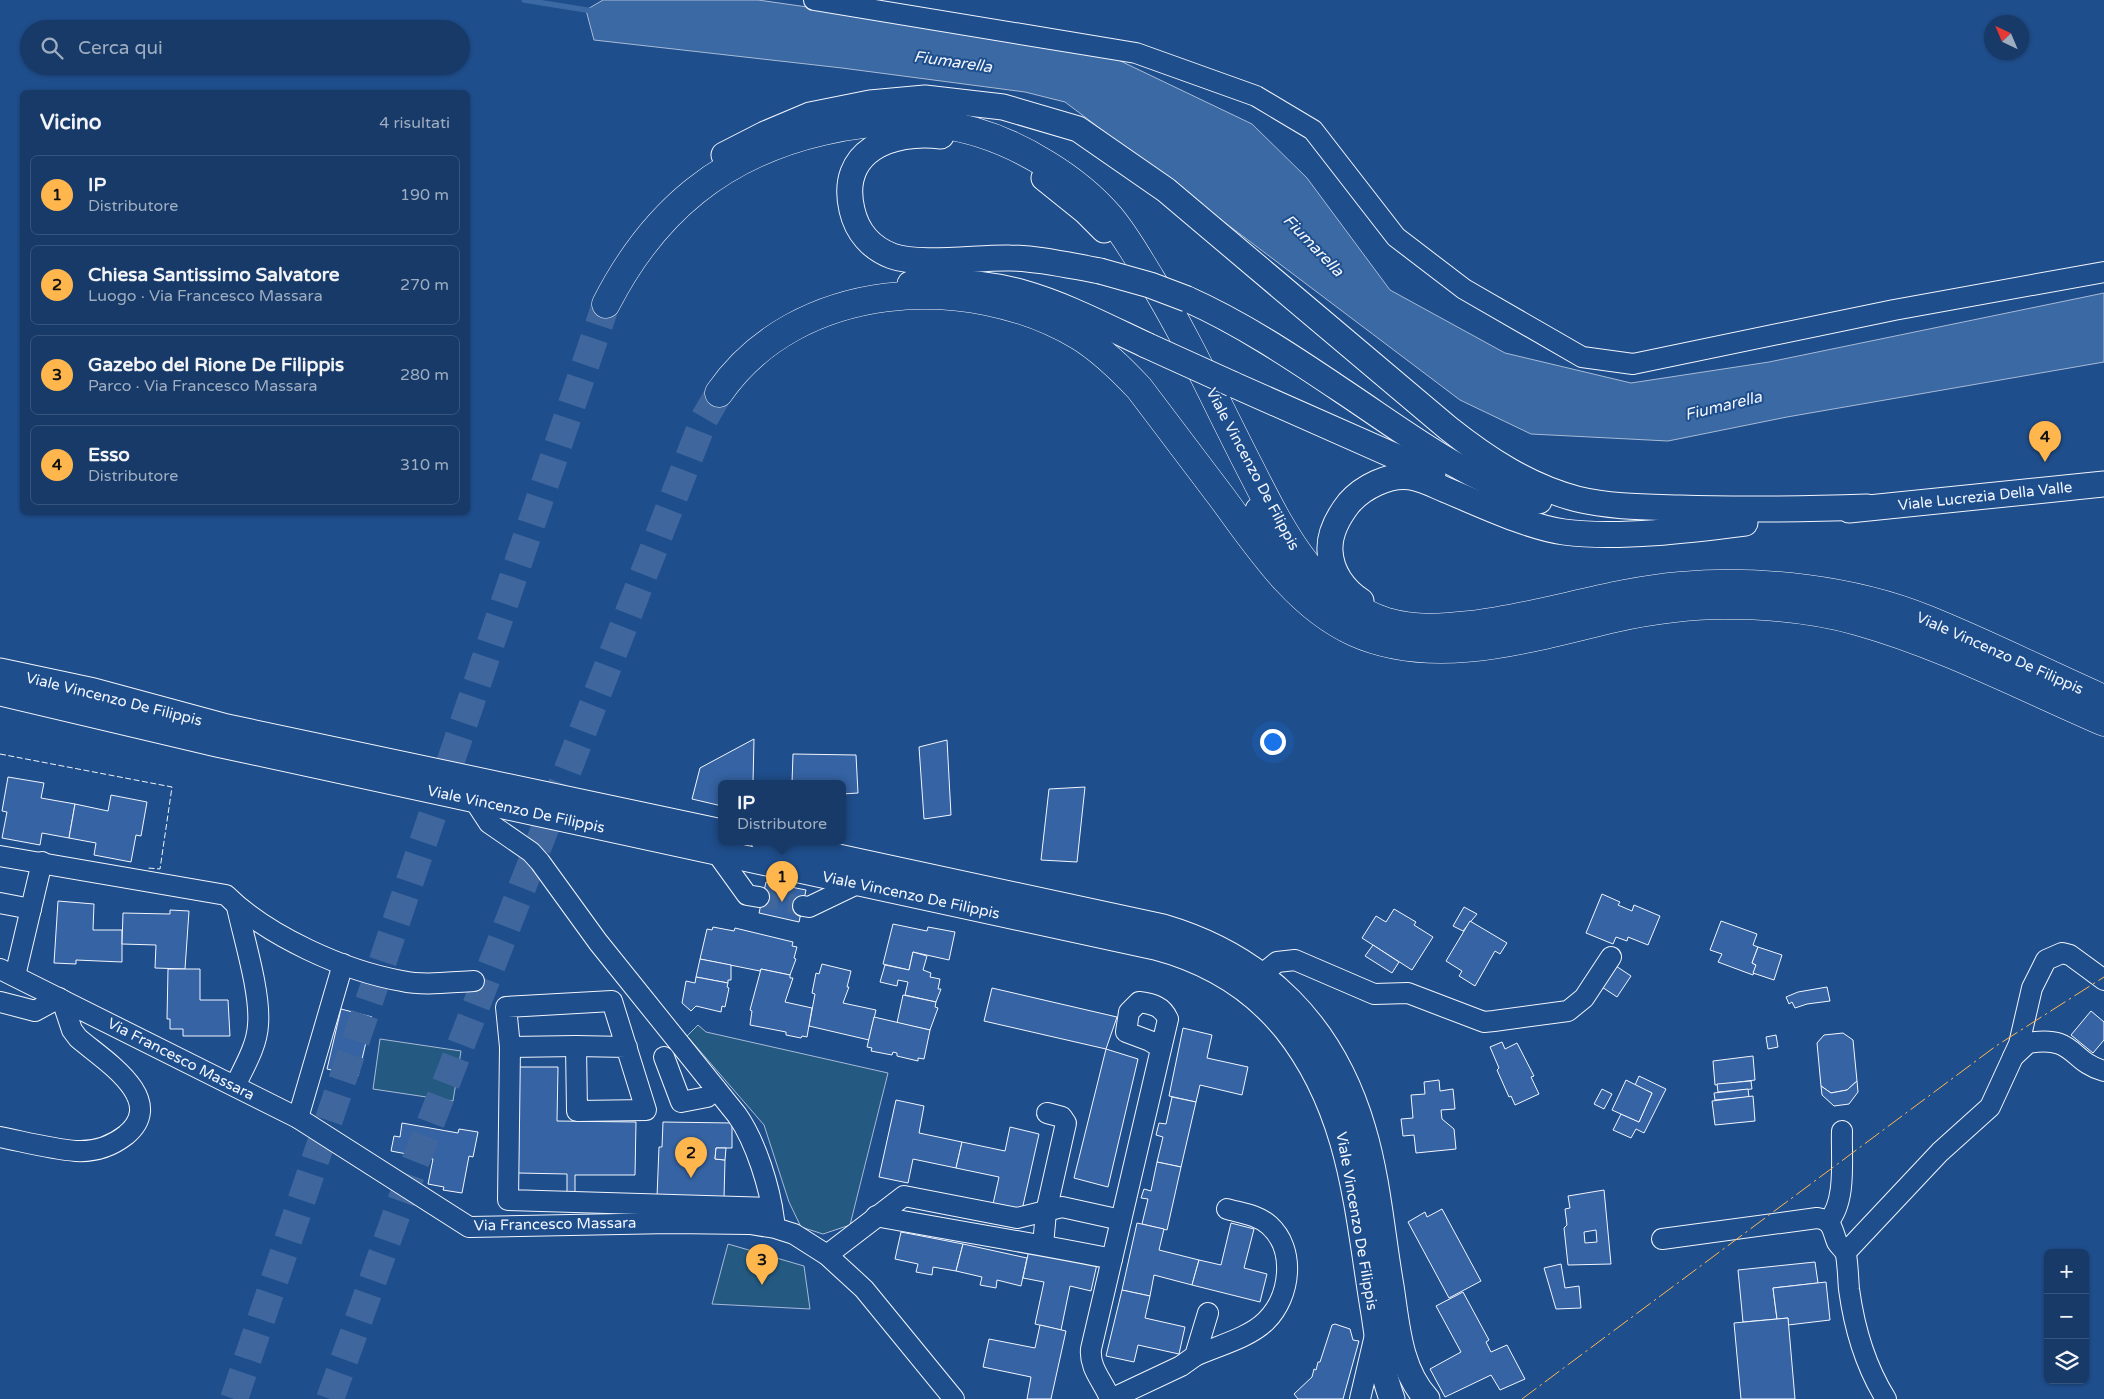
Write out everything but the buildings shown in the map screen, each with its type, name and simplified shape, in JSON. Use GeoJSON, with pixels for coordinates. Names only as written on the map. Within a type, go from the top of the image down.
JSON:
{"type":"FeatureCollection","features":[{"type":"Feature","properties":{"kind":"highway","name":"Viale Vincenzo De Filippis"},"geometry":{"type":"LineString","coordinates":[[606,304],[621,274],[638,248],[710,177],[735,163],[788,140],[852,125],[919,121],[964,127],[1010,143],[1056,171],[1074,184],[1109,216],[1126,238],[1168,307],[1288,540],[1320,582],[1345,602],[1390,623],[1470,636],[1502,621],[1646,589],[1730,584],[1809,590],[1858,599],[1924,618],[2104,699]]}},
{"type":"Feature","properties":{"kind":"highway","name":"Viale Vincenzo De Filippis"},"geometry":{"type":"LineString","coordinates":[[725,384],[769,341],[789,328],[842,307],[890,297],[945,294],[993,303],[1026,312],[1079,337],[1122,370],[1139,388],[1275,567],[1298,591],[1325,614],[1352,631],[1391,644],[1414,648],[1470,636],[1560,632],[1654,610],[1691,606],[1768,606],[1855,621],[1904,636],[2104,722]]}},
{"type":"Feature","properties":{"kind":"main road"},"geometry":{"type":"LineString","coordinates":[[638,248],[672,197],[697,174],[735,149],[810,115],[870,103],[925,98],[1002,107],[1078,129],[1166,190],[1448,428],[1484,456],[1519,476],[1550,490],[1579,499],[1651,508],[1732,510]]}},
{"type":"Feature","properties":{"kind":"main road"},"geometry":{"type":"LineString","coordinates":[[1470,636],[1421,641],[1369,628],[1330,606],[1304,584],[1280,553],[1193,381],[1127,263],[1102,227],[1054,186],[1027,167],[988,147],[950,137],[932,135],[899,136],[870,149],[859,160],[851,177],[850,201],[858,226],[871,244],[894,257],[916,260],[1011,258],[1042,260],[1100,271],[1150,285],[1187,299],[1245,329],[1340,389],[1438,456],[1494,484],[1555,505],[1612,517],[1678,518],[1732,510]]}},
{"type":"Feature","properties":{"kind":"main road"},"geometry":{"type":"LineString","coordinates":[[725,384],[748,354],[766,338],[786,322],[810,309],[863,292],[927,282],[990,284],[1016,289],[1073,310],[1146,345],[1451,482],[1510,505],[1590,526],[1636,532]]}},
{"type":"Feature","properties":{"kind":"main road"},"geometry":{"type":"LineString","coordinates":[[1470,636],[1397,616],[1367,604],[1345,587],[1334,568],[1330,546],[1336,523],[1351,501],[1366,489],[1384,480],[1409,477],[1422,480],[1533,523],[1562,532],[1588,534],[1636,532]]}},
{"type":"Feature","properties":{"kind":"main road","name":"Viale Lucrezia Della Valle"},"geometry":{"type":"LineString","coordinates":[[1636,532],[1727,525],[1866,508],[2104,484]]}},
{"type":"Feature","properties":{"kind":"main road","name":"Viale Lucrezia Della Valle"},"geometry":{"type":"LineString","coordinates":[[1732,510],[1866,508]]}},
{"type":"Feature","properties":{"kind":"main road","name":"Viale Vincenzo De Filippis"},"geometry":{"type":"LineString","coordinates":[[0,671],[94,691],[222,736],[474,800],[718,842]]}},
{"type":"Feature","properties":{"kind":"main road","name":"Viale Vincenzo De Filippis"},"geometry":{"type":"LineString","coordinates":[[0,693],[222,736],[718,842]]}},
{"type":"Feature","properties":{"kind":"main road"},"geometry":{"type":"LineString","coordinates":[[0,710],[75,725],[222,736]]}},
{"type":"Feature","properties":{"kind":"main road","name":"Viale Vincenzo De Filippis"},"geometry":{"type":"LineString","coordinates":[[729,845],[859,883],[1175,952],[1227,975],[1263,1003],[1307,1057],[1332,1105],[1339,1124],[1349,1165],[1376,1331],[1392,1399]]}},
{"type":"Feature","properties":{"kind":"main road","name":"Viale Vincenzo De Filippis"},"geometry":{"type":"LineString","coordinates":[[783,845],[1163,927],[1193,936],[1219,948],[1261,975],[1294,1004],[1321,1039],[1355,1105],[1370,1157],[1402,1352],[1416,1387],[1427,1399]]}},
{"type":"Feature","properties":{"kind":"street"},"geometry":{"type":"LineString","coordinates":[[814,0],[1136,53],[1256,96],[1313,130],[1396,237],[1464,289],[1582,356],[1634,364],[1894,310],[2104,272]]}},
{"type":"Feature","properties":{"kind":"street"},"geometry":{"type":"LineString","coordinates":[[474,800],[489,823],[531,852],[540,862],[598,942],[741,1121],[751,1139],[772,1208],[775,1228]]}},
{"type":"Feature","properties":{"kind":"street"},"geometry":{"type":"LineString","coordinates":[[721,845],[748,894],[759,897]]}},
{"type":"Feature","properties":{"kind":"street"},"geometry":{"type":"LineString","coordinates":[[0,856],[226,895],[237,907],[304,948],[343,964],[403,982],[474,981]]}},
{"type":"Feature","properties":{"kind":"street"},"geometry":{"type":"LineString","coordinates":[[7,973],[31,909],[42,862]]}},
{"type":"Feature","properties":{"kind":"street"},"geometry":{"type":"LineString","coordinates":[[803,906],[809,907],[859,883]]}},
{"type":"Feature","properties":{"kind":"street"},"geometry":{"type":"LineString","coordinates":[[0,903],[31,909]]}},
{"type":"Feature","properties":{"kind":"street"},"geometry":{"type":"LineString","coordinates":[[234,1086],[254,1044],[259,1008],[237,907]]}},
{"type":"Feature","properties":{"kind":"street"},"geometry":{"type":"LineString","coordinates":[[1846,1252],[1940,1152],[1990,1107],[2013,1057],[2025,1024],[2032,988],[2046,960],[2062,953],[2070,955],[2104,980]]}},
{"type":"Feature","properties":{"kind":"street"},"geometry":{"type":"LineString","coordinates":[[1261,975],[1277,962],[1295,960],[1374,994],[1408,993],[1484,1022],[1494,1022],[1568,1011],[1584,998],[1611,957]]}},
{"type":"Feature","properties":{"kind":"street"},"geometry":{"type":"LineString","coordinates":[[298,1118],[343,964]]}},
{"type":"Feature","properties":{"kind":"street","name":"Via Francesco Massara"},"geometry":{"type":"LineString","coordinates":[[7,973],[298,1118],[469,1227],[670,1223],[750,1224],[775,1228],[794,1234],[827,1255],[864,1289],[954,1398]]}},
{"type":"Feature","properties":{"kind":"street"},"geometry":{"type":"LineString","coordinates":[[0,1002],[34,1011],[61,999],[72,1030],[78,1038],[124,1076],[133,1086],[139,1098],[137,1120],[130,1132],[106,1147],[76,1151],[0,1138]]}},
{"type":"Feature","properties":{"kind":"street"},"geometry":{"type":"LineString","coordinates":[[576,1046],[577,1111],[646,1110],[612,1000],[506,1007],[510,1047],[508,1200],[772,1208]]}},
{"type":"Feature","properties":{"kind":"street"},"geometry":{"type":"LineString","coordinates":[[2013,1057],[2028,1043],[2054,1042],[2063,1044],[2092,1066],[2104,1071]]}},
{"type":"Feature","properties":{"kind":"street"},"geometry":{"type":"LineString","coordinates":[[510,1047],[627,1047]]}},
{"type":"Feature","properties":{"kind":"street"},"geometry":{"type":"LineString","coordinates":[[1161,1048],[1090,1360],[1111,1399],[1181,1366],[1195,1356],[1253,1331],[1266,1321],[1275,1310],[1286,1281],[1288,1262],[1286,1246],[1278,1234],[1256,1216],[1227,1209]]}},
{"type":"Feature","properties":{"kind":"street"},"geometry":{"type":"LineString","coordinates":[[664,1057],[681,1102],[707,1097],[716,1089]]}},
{"type":"Feature","properties":{"kind":"street"},"geometry":{"type":"LineString","coordinates":[[1043,1245],[1046,1212],[1066,1123],[1062,1116],[1047,1113]]}},
{"type":"Feature","properties":{"kind":"street"},"geometry":{"type":"LineString","coordinates":[[1828,1222],[1835,1214],[1840,1202],[1842,1131]]}},
{"type":"Feature","properties":{"kind":"street"},"geometry":{"type":"LineString","coordinates":[[827,1255],[904,1196],[1018,1218],[1062,1207],[1121,1220]]}},
{"type":"Feature","properties":{"kind":"street"},"geometry":{"type":"LineString","coordinates":[[876,1216],[1112,1259]]}},
{"type":"Feature","properties":{"kind":"street"},"geometry":{"type":"LineString","coordinates":[[1662,1239],[1817,1218],[1828,1222],[1835,1231],[1837,1241],[1846,1252],[1849,1291],[1858,1328],[1868,1363],[1886,1399]]}},
{"type":"Feature","properties":{"kind":"street"},"geometry":{"type":"LineString","coordinates":[[1195,1356],[1208,1313]]}},
{"type":"Feature","properties":{"kind":"street"},"geometry":{"type":"LineString","coordinates":[[1360,1399],[1376,1331]]}},
{"type":"Feature","properties":{"kind":"shaded area"},"geometry":{"type":"Polygon","coordinates":[[[698,1025],[706,1032],[888,1073],[850,1225],[823,1234],[801,1227],[789,1202],[764,1125],[687,1036],[698,1025]]]}},
{"type":"Feature","properties":{"kind":"shaded area"},"geometry":{"type":"Polygon","coordinates":[[[380,1039],[461,1051],[453,1101],[373,1089],[380,1039]]]}},
{"type":"Feature","properties":{"kind":"shaded area"},"geometry":{"type":"Polygon","coordinates":[[[728,1244],[804,1266],[810,1309],[712,1304],[728,1244]]]}},
{"type":"Feature","properties":{"kind":"water"},"geometry":{"type":"Polygon","coordinates":[[[603,0],[758,0],[976,31],[1110,56],[1252,124],[1307,178],[1390,290],[1505,353],[1631,383],[1769,362],[2104,293],[2104,362],[1787,417],[1668,441],[1531,434],[1460,400],[1065,102],[1025,92],[842,68],[594,40],[586,10],[603,0]]]}},
{"type":"Feature","properties":{"kind":"waterway","name":"Fiumarella"},"geometry":{"type":"LineString","coordinates":[[524,0],[593,11]]}},
{"type":"Feature","properties":{"kind":"tunnel"},"geometry":{"type":"LineString","coordinates":[[234,1399],[606,304]]}},
{"type":"Feature","properties":{"kind":"tunnel"},"geometry":{"type":"LineString","coordinates":[[330,1399],[415,1163],[704,419],[719,393]]}},
{"type":"Feature","properties":{"kind":"tunnel"},"geometry":{"type":"LineString","coordinates":[[759,897],[803,906]]}},
{"type":"Feature","properties":{"kind":"fence"},"geometry":{"type":"LineString","coordinates":[[0,754],[172,787],[160,869],[148,868]]}},
{"type":"Feature","properties":{"kind":"power"},"geometry":{"type":"LineString","coordinates":[[1522,1399],[1996,1046],[2104,977]]}},
{"type":"Feature","properties":{"kind":"place","name":"Esso"},"geometry":{"type":"Point","coordinates":[2045,462]}},
{"type":"Feature","properties":{"kind":"place","name":"IP"},"geometry":{"type":"Point","coordinates":[782,902]}},
{"type":"Feature","properties":{"kind":"place","name":"Chiesa Santissimo Salvatore"},"geometry":{"type":"Point","coordinates":[691,1178]}},
{"type":"Feature","properties":{"kind":"place","name":"Gazebo del Rione De Filippis"},"geometry":{"type":"Point","coordinates":[762,1285]}}]}
